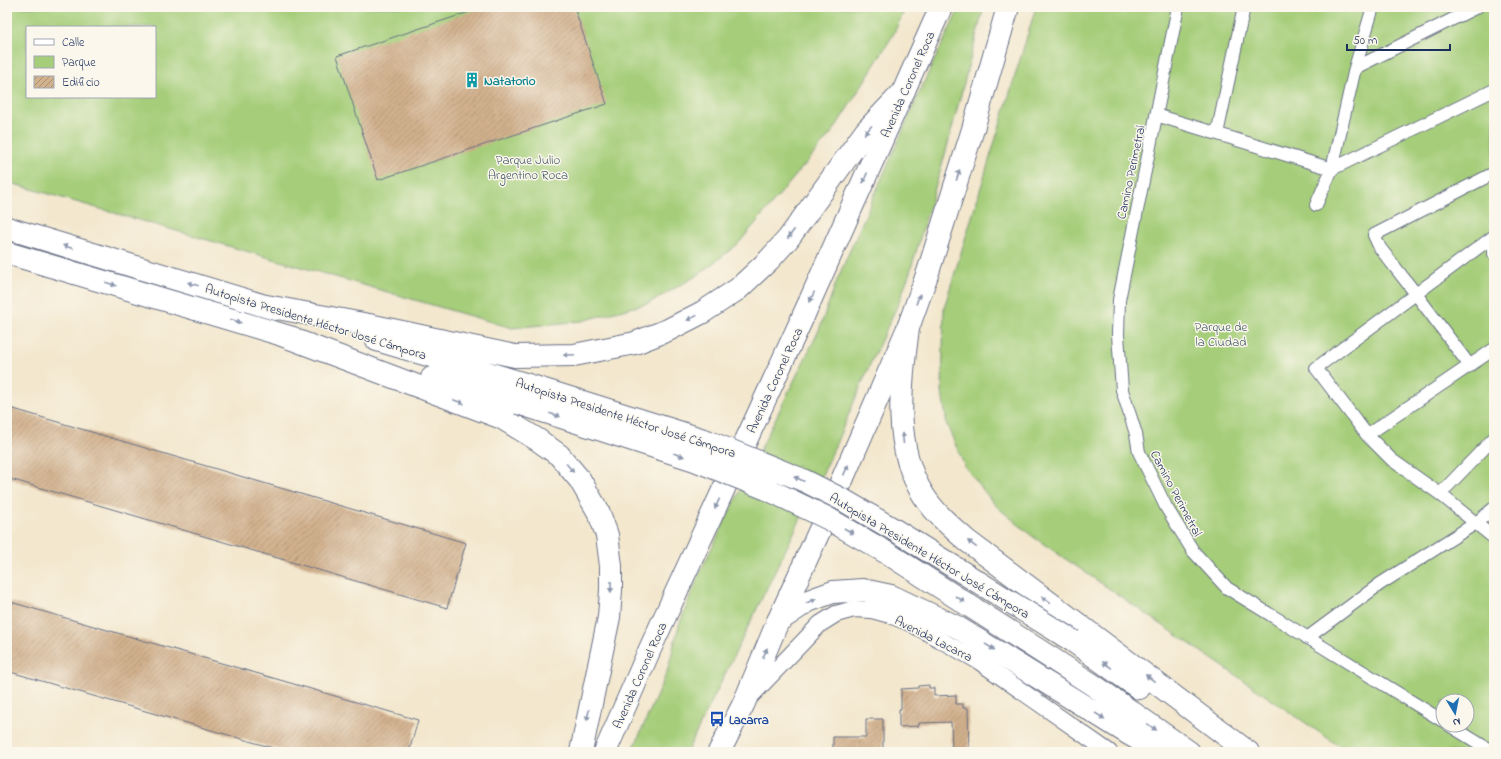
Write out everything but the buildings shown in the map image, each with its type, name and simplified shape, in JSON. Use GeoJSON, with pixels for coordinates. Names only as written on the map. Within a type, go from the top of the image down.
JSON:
{"type":"FeatureCollection","features":[{"type":"Feature","properties":{"kind":"main road","name":"Avenida Coronel Roca"},"geometry":{"type":"LineString","coordinates":[[605,752],[650,649],[801,321],[941,7]]}},
{"type":"Feature","properties":{"kind":"main road"},"geometry":{"type":"LineString","coordinates":[[719,752],[744,703],[778,621],[908,328],[928,272],[971,136],[1007,9]]}},
{"type":"Feature","properties":{"kind":"main road"},"geometry":{"type":"LineString","coordinates":[[261,305],[368,325],[515,356],[574,355],[635,343],[668,330],[703,312],[738,289],[769,260],[788,239],[866,131],[904,91]]}},
{"type":"Feature","properties":{"kind":"main road","name":"Autopista Presidente Héctor José Cámpora"},"geometry":{"type":"LineString","coordinates":[[7,228],[261,305],[522,394],[695,460],[767,490],[827,518],[967,603],[1092,685],[1189,752]]}},
{"type":"Feature","properties":{"kind":"main road","name":"Autopista Presidente Héctor José Cámpora"},"geometry":{"type":"LineString","coordinates":[[7,253],[279,334],[707,441],[758,461],[803,480],[843,500],[892,529],[1073,641],[1230,752]]}},
{"type":"Feature","properties":{"kind":"main road"},"geometry":{"type":"LineString","coordinates":[[908,328],[903,367],[901,416],[904,446],[912,475],[940,517],[966,540],[1248,752]]}},
{"type":"Feature","properties":{"kind":"main road"},"geometry":{"type":"LineString","coordinates":[[279,334],[502,418],[559,455],[580,480],[599,513],[607,535],[611,566],[611,590],[608,617],[581,752]]}},
{"type":"Feature","properties":{"kind":"main road"},"geometry":{"type":"LineString","coordinates":[[778,621],[808,601],[833,592],[863,590],[891,596],[956,627],[1129,734],[1162,752]]}},
{"type":"Feature","properties":{"kind":"main road"},"geometry":{"type":"LineString","coordinates":[[619,752],[650,680],[653,666],[650,649]]}},
{"type":"Feature","properties":{"kind":"street","name":"Camino Perimetral"},"geometry":{"type":"LineString","coordinates":[[1178,7],[1119,300],[1118,336],[1122,390],[1136,434],[1139,452],[1166,507],[1193,551],[1227,588],[1435,716]]}},
{"type":"Feature","properties":{"kind":"street"},"geometry":{"type":"LineString","coordinates":[[1217,134],[1244,7]]}},
{"type":"Feature","properties":{"kind":"street"},"geometry":{"type":"LineString","coordinates":[[1316,205],[1332,169],[1355,68],[1373,7]]}},
{"type":"Feature","properties":{"kind":"street"},"geometry":{"type":"LineString","coordinates":[[1355,68],[1476,7]]}},
{"type":"Feature","properties":{"kind":"street"},"geometry":{"type":"LineString","coordinates":[[1156,115],[1332,169],[1494,90]]}},
{"type":"Feature","properties":{"kind":"street"},"geometry":{"type":"LineString","coordinates":[[1470,366],[1380,248],[1374,235],[1494,172]]}},
{"type":"Feature","properties":{"kind":"street"},"geometry":{"type":"LineString","coordinates":[[1494,236],[1316,368],[1367,434],[1392,460],[1440,494],[1494,538]]}},
{"type":"Feature","properties":{"kind":"street"},"geometry":{"type":"LineString","coordinates":[[1494,236],[1494,254]]}},
{"type":"Feature","properties":{"kind":"street"},"geometry":{"type":"LineString","coordinates":[[1367,434],[1494,349]]}},
{"type":"Feature","properties":{"kind":"street"},"geometry":{"type":"LineString","coordinates":[[1440,494],[1494,438]]}},
{"type":"Feature","properties":{"kind":"street"},"geometry":{"type":"LineString","coordinates":[[1307,638],[1380,584],[1476,523],[1494,508]]}},
{"type":"Feature","properties":{"kind":"street","name":"Avenida Lacarra"},"geometry":{"type":"LineString","coordinates":[[744,703],[820,624],[836,614],[854,609],[872,610],[890,615],[912,624],[980,662],[1109,752]]}},
{"type":"Feature","properties":{"kind":"street"},"geometry":{"type":"LineString","coordinates":[[1462,733],[1493,752]]}},
{"type":"Feature","properties":{"kind":"green space","name":"Parque Julio Argentino Roca"},"geometry":{"type":"Polygon","coordinates":[[[7,7],[906,7],[893,35],[834,130],[738,244],[698,275],[649,303],[582,321],[512,328],[7,182],[7,7]]]}},
{"type":"Feature","properties":{"kind":"green space"},"geometry":{"type":"Polygon","coordinates":[[[960,7],[984,7],[946,151],[910,272],[899,302],[872,360],[826,467],[687,752],[632,752],[667,672],[679,625],[700,572],[819,330],[837,280],[924,82],[960,7]]]}},
{"type":"Feature","properties":{"kind":"green space","name":"Parque de la Ciudad"},"geometry":{"type":"Polygon","coordinates":[[[1036,7],[1494,7],[1494,752],[1348,752],[1032,536],[995,505],[965,467],[947,425],[942,392],[944,308],[1036,7]]]}},
{"type":"Feature","properties":{"kind":"place","name":"Natatorio"},"geometry":{"type":"Point","coordinates":[472,80]}},
{"type":"Feature","properties":{"kind":"place","name":"Lacarra"},"geometry":{"type":"Point","coordinates":[717,719]}}]}
